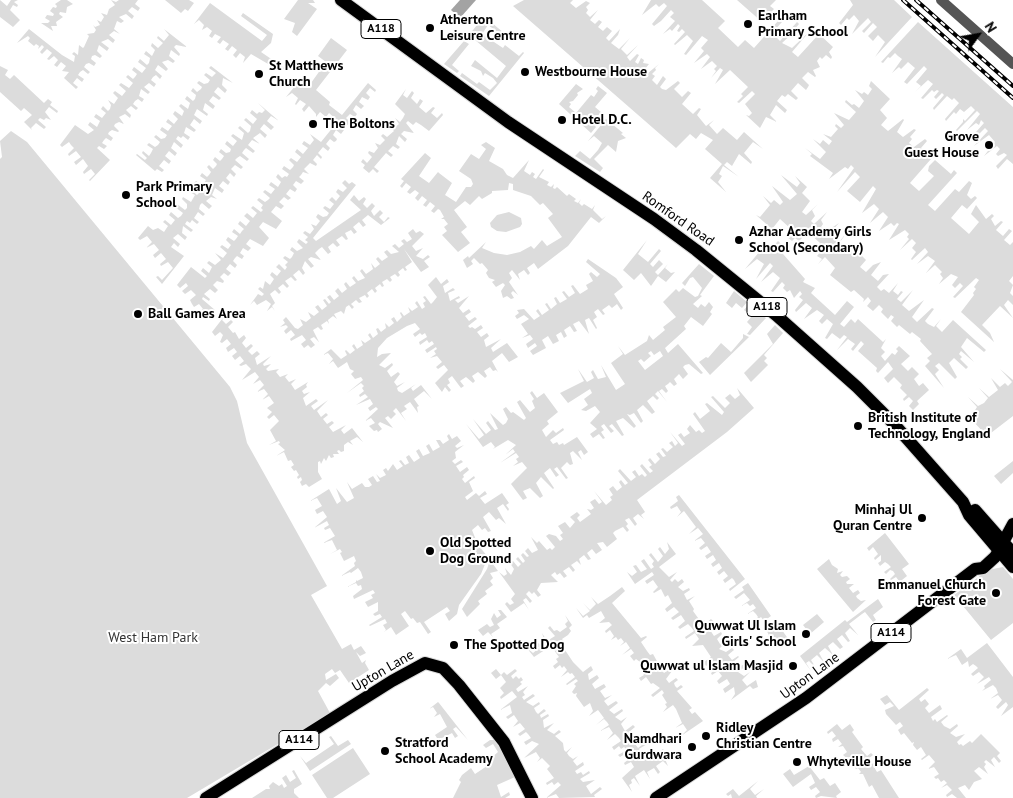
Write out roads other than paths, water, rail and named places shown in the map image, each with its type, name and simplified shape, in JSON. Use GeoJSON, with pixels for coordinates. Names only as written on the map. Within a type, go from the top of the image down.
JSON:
{"type":"FeatureCollection","features":[{"type":"Feature","properties":{"kind":"main road","name":"Romford Road"},"geometry":{"type":"LineString","coordinates":[[342,0],[508,122],[654,219],[711,262],[857,387],[898,428],[963,502],[968,502],[1013,567]]}},
{"type":"Feature","properties":{"kind":"main road","name":"A114"},"geometry":{"type":"LineString","coordinates":[[997,542],[1013,513]]}},
{"type":"Feature","properties":{"kind":"main road","name":"A114"},"geometry":{"type":"LineString","coordinates":[[997,542],[1013,524]]}},
{"type":"Feature","properties":{"kind":"main road","name":"Romford Road"},"geometry":{"type":"LineString","coordinates":[[997,542],[1013,553]]}},
{"type":"Feature","properties":{"kind":"main road","name":"Upton Lane"},"geometry":{"type":"LineString","coordinates":[[656,798],[806,698],[976,570],[983,568],[997,542]]}},
{"type":"Feature","properties":{"kind":"main road","name":"Upton Lane"},"geometry":{"type":"LineString","coordinates":[[206,798],[392,681],[426,663],[443,668],[459,685],[504,742],[532,798]]}},
{"type":"Feature","properties":{"kind":"street"},"geometry":{"type":"LineString","coordinates":[[941,0],[1013,64]]}},
{"type":"Feature","properties":{"kind":"railway"},"geometry":{"type":"LineString","coordinates":[[903,0],[1013,98]]}},
{"type":"Feature","properties":{"kind":"railway"},"geometry":{"type":"LineString","coordinates":[[916,0],[1013,86]]}},
{"type":"Feature","properties":{"kind":"place","name":"Earlham Primary School"},"geometry":{"type":"Point","coordinates":[748,24]}},
{"type":"Feature","properties":{"kind":"place","name":"Atherton Leisure Centre"},"geometry":{"type":"Point","coordinates":[430,28]}},
{"type":"Feature","properties":{"kind":"place","name":"Westbourne House"},"geometry":{"type":"Point","coordinates":[525,72]}},
{"type":"Feature","properties":{"kind":"place","name":"St Matthews Church"},"geometry":{"type":"Point","coordinates":[259,74]}},
{"type":"Feature","properties":{"kind":"place","name":"Hotel D.C."},"geometry":{"type":"Point","coordinates":[562,120]}},
{"type":"Feature","properties":{"kind":"place","name":"The Boltons"},"geometry":{"type":"Point","coordinates":[313,124]}},
{"type":"Feature","properties":{"kind":"place","name":"Grove Guest House"},"geometry":{"type":"Point","coordinates":[989,145]}},
{"type":"Feature","properties":{"kind":"place","name":"Park Primary School"},"geometry":{"type":"Point","coordinates":[126,195]}},
{"type":"Feature","properties":{"kind":"place","name":"Azhar Academy Girls School (Secondary)"},"geometry":{"type":"Point","coordinates":[739,240]}},
{"type":"Feature","properties":{"kind":"place","name":"Ball Games Area"},"geometry":{"type":"Point","coordinates":[138,314]}},
{"type":"Feature","properties":{"kind":"place","name":"British Institute of Technology, England"},"geometry":{"type":"Point","coordinates":[858,426]}},
{"type":"Feature","properties":{"kind":"place","name":"Minhaj Ul Quran Centre"},"geometry":{"type":"Point","coordinates":[922,518]}},
{"type":"Feature","properties":{"kind":"place","name":"Old Spotted Dog Ground"},"geometry":{"type":"Point","coordinates":[430,551]}},
{"type":"Feature","properties":{"kind":"place","name":"Emmanuel Church Forest Gate"},"geometry":{"type":"Point","coordinates":[996,593]}},
{"type":"Feature","properties":{"kind":"place","name":"Quwwat Ul Islam Girls' School"},"geometry":{"type":"Point","coordinates":[806,634]}},
{"type":"Feature","properties":{"kind":"place","name":"The Spotted Dog"},"geometry":{"type":"Point","coordinates":[454,645]}},
{"type":"Feature","properties":{"kind":"place","name":"Quwwat ul Islam Masjid"},"geometry":{"type":"Point","coordinates":[793,666]}},
{"type":"Feature","properties":{"kind":"place","name":"Ridley Christian Centre"},"geometry":{"type":"Point","coordinates":[706,736]}},
{"type":"Feature","properties":{"kind":"place","name":"Namdhari Gurdwara"},"geometry":{"type":"Point","coordinates":[692,747]}},
{"type":"Feature","properties":{"kind":"place","name":"Stratford School Academy"},"geometry":{"type":"Point","coordinates":[385,751]}},
{"type":"Feature","properties":{"kind":"place","name":"Whyteville House"},"geometry":{"type":"Point","coordinates":[797,762]}},
{"type":"Feature","properties":{"kind":"park label","name":"West Ham Park"},"geometry":{"type":"Point","coordinates":[153,638]}}]}
